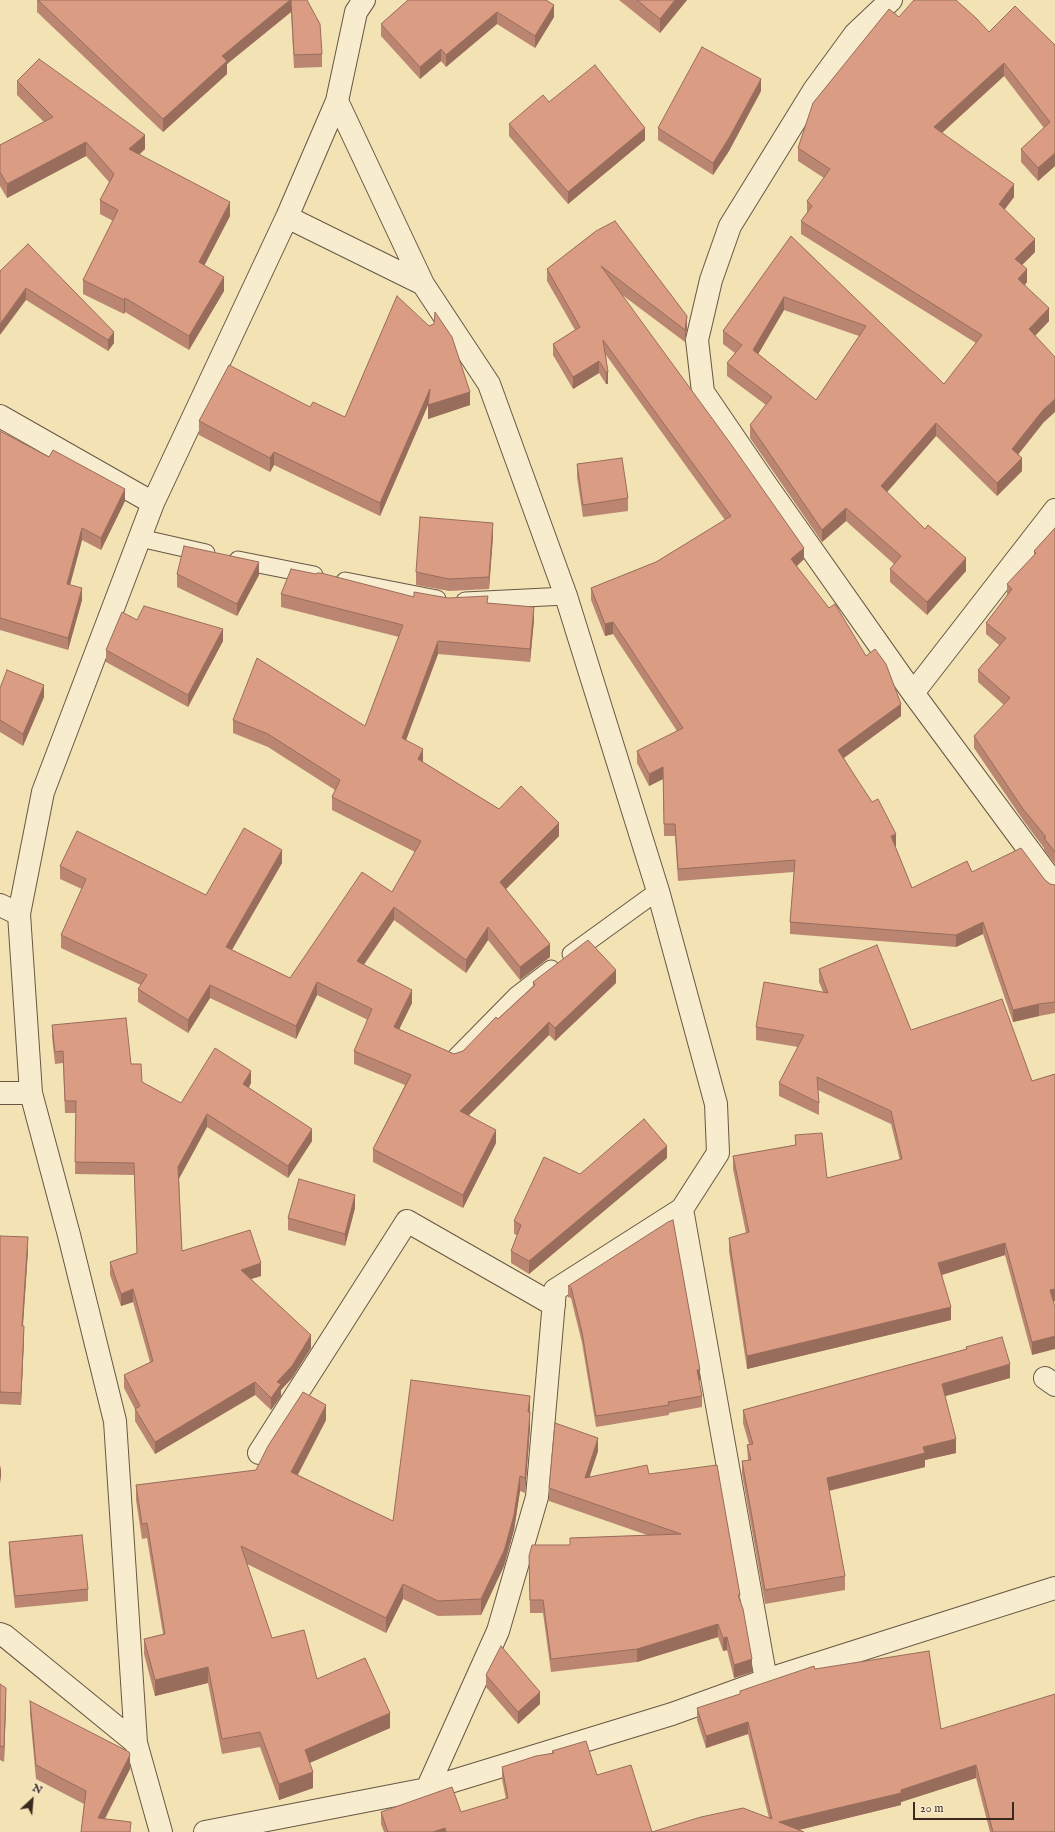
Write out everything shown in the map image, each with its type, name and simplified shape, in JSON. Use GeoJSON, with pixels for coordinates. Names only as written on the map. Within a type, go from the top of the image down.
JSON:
{"type":"FeatureCollection","features":[{"type":"Feature","properties":{"kind":"street"},"geometry":{"type":"LineString","coordinates":[[891,0],[855,34],[814,90],[730,226],[711,280],[697,340],[703,392],[771,493],[913,693],[1055,886]]}},
{"type":"Feature","properties":{"kind":"street"},"geometry":{"type":"LineString","coordinates":[[161,1832],[136,1743],[115,1421],[69,1235],[31,1093],[10,909],[44,792],[153,503],[287,216],[337,101],[355,4]]}},
{"type":"Feature","properties":{"kind":"street"},"geometry":{"type":"LineString","coordinates":[[337,101],[424,284],[489,384],[566,596],[658,891],[716,1104],[718,1153],[682,1209],[555,1290],[537,1497],[498,1631],[427,1789]]}},
{"type":"Feature","properties":{"kind":"street"},"geometry":{"type":"LineString","coordinates":[[287,216],[424,284]]}},
{"type":"Feature","properties":{"kind":"street"},"geometry":{"type":"LineString","coordinates":[[0,416],[153,503]]}},
{"type":"Feature","properties":{"kind":"street"},"geometry":{"type":"LineString","coordinates":[[913,693],[1055,510]]}},
{"type":"Feature","properties":{"kind":"street"},"geometry":{"type":"LineString","coordinates":[[0,1093],[31,1093]]}},
{"type":"Feature","properties":{"kind":"street"},"geometry":{"type":"LineString","coordinates":[[682,1209],[766,1680]]}},
{"type":"Feature","properties":{"kind":"street"},"geometry":{"type":"LineString","coordinates":[[259,1453],[407,1221],[554,1305]]}},
{"type":"Feature","properties":{"kind":"street"},"geometry":{"type":"LineString","coordinates":[[205,1832],[427,1789],[672,1714],[766,1680],[1055,1588]]}},
{"type":"Feature","properties":{"kind":"street"},"geometry":{"type":"LineString","coordinates":[[0,1634],[5,1636],[136,1743]]}},
{"type":"Feature","properties":{"kind":"lane"},"geometry":{"type":"LineString","coordinates":[[140,538],[252,563],[448,601],[566,596]]}},
{"type":"Feature","properties":{"kind":"lane"},"geometry":{"type":"LineString","coordinates":[[456,1057],[517,995],[582,945],[658,891]]}},
{"type":"Feature","properties":{"kind":"building"},"geometry":{"type":"Polygon","coordinates":[[[38,0],[290,0],[222,56],[227,61],[163,119],[38,0]]]}},
{"type":"Feature","properties":{"kind":"building"},"geometry":{"type":"Polygon","coordinates":[[[291,0],[307,0],[320,24],[322,54],[294,55],[291,0]]]}},
{"type":"Feature","properties":{"kind":"building"},"geometry":{"type":"Polygon","coordinates":[[[408,0],[546,0],[554,5],[535,36],[497,12],[446,55],[441,49],[420,67],[381,24],[408,0]]]}},
{"type":"Feature","properties":{"kind":"building"},"geometry":{"type":"Polygon","coordinates":[[[637,0],[675,0],[660,19],[637,0]]]}},
{"type":"Feature","properties":{"kind":"building"},"geometry":{"type":"Polygon","coordinates":[[[914,0],[956,0],[989,32],[1015,6],[1055,45],[1055,153],[1038,168],[1021,149],[1050,122],[1004,63],[934,127],[1014,184],[999,204],[1035,239],[1015,259],[1027,269],[1018,279],[1049,308],[1029,329],[1055,357],[1055,399],[1043,410],[1012,449],[1022,458],[997,483],[936,423],[881,486],[925,529],[928,525],[966,558],[927,602],[890,569],[901,556],[846,508],[822,530],[750,425],[772,397],[727,363],[742,345],[723,331],[791,236],[944,384],[982,335],[801,221],[812,206],[807,201],[830,169],[798,148],[813,103],[889,9],[899,17],[914,0]],[[784,297],[753,350],[816,400],[866,326],[784,297]]]}},
{"type":"Feature","properties":{"kind":"building"},"geometry":{"type":"Polygon","coordinates":[[[702,47],[761,79],[729,138],[713,163],[658,128],[702,47]]]}},
{"type":"Feature","properties":{"kind":"building"},"geometry":{"type":"Polygon","coordinates":[[[39,59],[145,135],[129,149],[230,202],[199,262],[224,277],[189,336],[125,298],[124,300],[83,280],[118,210],[100,200],[114,174],[86,142],[7,184],[0,172],[0,145],[53,117],[17,81],[39,59]]]}},
{"type":"Feature","properties":{"kind":"building"},"geometry":{"type":"Polygon","coordinates":[[[595,65],[645,128],[568,192],[509,124],[543,95],[549,102],[595,65]]]}},
{"type":"Feature","properties":{"kind":"building"},"geometry":{"type":"Polygon","coordinates":[[[615,221],[687,316],[685,330],[601,266],[733,447],[804,548],[791,559],[829,608],[835,604],[866,656],[875,649],[886,664],[901,704],[838,750],[872,802],[878,799],[896,834],[891,836],[912,888],[967,861],[972,872],[1021,848],[1045,880],[1050,884],[1055,885],[1055,1002],[1013,1010],[983,922],[956,935],[790,922],[795,860],[678,869],[675,824],[664,824],[663,767],[649,774],[637,751],[683,728],[613,622],[605,624],[591,588],[656,562],[731,516],[603,340],[608,372],[606,372],[599,361],[573,377],[553,344],[580,327],[547,269],[596,231],[615,221]]]}},
{"type":"Feature","properties":{"kind":"building"},"geometry":{"type":"Polygon","coordinates":[[[28,244],[114,332],[108,340],[26,288],[0,324],[0,271],[28,244]]]}},
{"type":"Feature","properties":{"kind":"building"},"geometry":{"type":"Polygon","coordinates":[[[397,296],[429,326],[434,324],[435,312],[452,337],[470,392],[428,405],[430,389],[380,503],[274,452],[270,458],[199,421],[229,365],[310,407],[313,402],[345,417],[397,296]]]}},
{"type":"Feature","properties":{"kind":"building"},"geometry":{"type":"Polygon","coordinates":[[[0,431],[49,457],[53,450],[125,489],[101,538],[82,528],[67,584],[82,588],[68,638],[0,618],[0,431]]]}},
{"type":"Feature","properties":{"kind":"building"},"geometry":{"type":"Polygon","coordinates":[[[622,458],[628,498],[583,505],[577,464],[622,458]]]}},
{"type":"Feature","properties":{"kind":"building"},"geometry":{"type":"Polygon","coordinates":[[[420,517],[493,523],[489,577],[449,579],[416,572],[420,517]]]}},
{"type":"Feature","properties":{"kind":"building"},"geometry":{"type":"Polygon","coordinates":[[[1055,528],[1055,852],[1044,838],[1046,837],[1023,809],[974,736],[1010,698],[978,670],[1006,638],[986,623],[1012,589],[1007,584],[1036,553],[1034,551],[1055,528]]]}},
{"type":"Feature","properties":{"kind":"building"},"geometry":{"type":"Polygon","coordinates":[[[184,546],[259,562],[237,604],[177,574],[184,546]]]}},
{"type":"Feature","properties":{"kind":"building"},"geometry":{"type":"Polygon","coordinates":[[[291,569],[316,574],[321,573],[414,597],[414,592],[448,598],[488,596],[487,603],[534,607],[530,649],[438,641],[402,738],[423,749],[418,759],[499,809],[521,786],[559,823],[500,882],[550,944],[520,967],[488,927],[466,960],[394,907],[357,961],[412,990],[394,1027],[454,1054],[463,1051],[496,1017],[498,1019],[535,985],[533,982],[588,940],[616,970],[555,1028],[549,1022],[460,1111],[496,1130],[463,1195],[373,1149],[411,1075],[354,1051],[372,1009],[317,982],[296,1026],[210,985],[188,1020],[138,989],[147,975],[61,935],[86,879],[60,866],[77,831],[206,895],[244,828],[282,850],[226,947],[290,978],[362,872],[392,892],[421,841],[332,797],[340,780],[268,734],[233,720],[257,658],[365,726],[403,625],[281,594],[291,569]]]}},
{"type":"Feature","properties":{"kind":"building"},"geometry":{"type":"Polygon","coordinates":[[[144,606],[223,629],[188,695],[106,650],[122,612],[137,620],[144,606]]]}},
{"type":"Feature","properties":{"kind":"building"},"geometry":{"type":"Polygon","coordinates":[[[7,670],[44,685],[23,734],[0,720],[0,688],[7,670]]]}},
{"type":"Feature","properties":{"kind":"building"},"geometry":{"type":"Polygon","coordinates":[[[877,945],[911,1030],[1002,999],[1032,1081],[1055,1074],[1055,1289],[1050,1290],[1055,1307],[1055,1336],[1032,1342],[1005,1243],[938,1263],[951,1307],[747,1356],[729,1238],[749,1232],[733,1156],[796,1145],[795,1135],[822,1133],[827,1178],[902,1159],[891,1111],[817,1077],[819,1103],[779,1083],[804,1035],[756,1027],[764,982],[828,993],[819,969],[877,945]]]}},
{"type":"Feature","properties":{"kind":"building"},"geometry":{"type":"Polygon","coordinates":[[[126,1018],[131,1064],[141,1064],[142,1082],[181,1103],[215,1048],[251,1071],[243,1084],[312,1129],[288,1166],[207,1114],[178,1167],[182,1251],[250,1230],[261,1263],[241,1270],[311,1335],[292,1366],[277,1382],[281,1384],[271,1398],[255,1382],[155,1442],[135,1409],[140,1406],[124,1375],[153,1361],[133,1289],[121,1294],[110,1262],[137,1253],[134,1163],[75,1162],[76,1101],[65,1101],[63,1051],[55,1052],[52,1025],[126,1018]]]}},
{"type":"Feature","properties":{"kind":"building"},"geometry":{"type":"Polygon","coordinates":[[[644,1119],[667,1146],[529,1261],[511,1251],[521,1225],[514,1221],[544,1157],[580,1174],[644,1119]]]}},
{"type":"Feature","properties":{"kind":"building"},"geometry":{"type":"Polygon","coordinates":[[[299,1179],[355,1195],[345,1234],[288,1218],[299,1179]]]}},
{"type":"Feature","properties":{"kind":"building"},"geometry":{"type":"Polygon","coordinates":[[[673,1220],[700,1370],[697,1370],[702,1396],[668,1402],[669,1405],[596,1416],[582,1332],[571,1287],[568,1286],[673,1220]]]}},
{"type":"Feature","properties":{"kind":"building"},"geometry":{"type":"Polygon","coordinates":[[[0,1236],[28,1237],[22,1326],[24,1326],[21,1393],[0,1392],[0,1236]]]}},
{"type":"Feature","properties":{"kind":"building"},"geometry":{"type":"Polygon","coordinates":[[[1002,1337],[1010,1364],[942,1384],[956,1439],[923,1447],[925,1453],[827,1478],[845,1576],[765,1590],[742,1461],[751,1460],[747,1445],[753,1444],[743,1410],[967,1349],[966,1347],[1002,1337]]]}},
{"type":"Feature","properties":{"kind":"building"},"geometry":{"type":"Polygon","coordinates":[[[411,1380],[530,1396],[525,1478],[520,1476],[514,1515],[504,1551],[481,1599],[438,1601],[403,1584],[386,1618],[241,1546],[272,1638],[304,1630],[317,1679],[365,1658],[390,1713],[305,1750],[313,1772],[279,1784],[260,1732],[222,1739],[208,1667],[155,1680],[144,1639],[165,1634],[147,1523],[142,1524],[136,1485],[256,1470],[268,1446],[303,1392],[326,1405],[291,1472],[393,1521],[411,1380]]]}},
{"type":"Feature","properties":{"kind":"building"},"geometry":{"type":"Polygon","coordinates":[[[555,1423],[598,1438],[585,1478],[647,1465],[649,1474],[717,1465],[740,1595],[738,1595],[743,1609],[752,1659],[734,1665],[727,1637],[723,1638],[718,1624],[637,1649],[551,1659],[543,1600],[530,1600],[529,1556],[532,1545],[570,1545],[570,1538],[681,1534],[549,1488],[555,1423]]]}},
{"type":"Feature","properties":{"kind":"building"},"geometry":{"type":"Polygon","coordinates":[[[82,1535],[88,1589],[15,1596],[9,1542],[82,1535]]]}},
{"type":"Feature","properties":{"kind":"building"},"geometry":{"type":"Polygon","coordinates":[[[501,1646],[540,1692],[518,1712],[486,1675],[501,1646]]]}},
{"type":"Feature","properties":{"kind":"building"},"geometry":{"type":"Polygon","coordinates":[[[929,1651],[941,1729],[1055,1694],[1055,1832],[993,1832],[976,1765],[901,1790],[901,1793],[779,1822],[804,1832],[652,1832],[701,1817],[743,1808],[772,1819],[748,1722],[706,1736],[697,1708],[740,1694],[740,1691],[814,1666],[815,1669],[929,1651]]]}},
{"type":"Feature","properties":{"kind":"building"},"geometry":{"type":"Polygon","coordinates":[[[0,1684],[6,1688],[4,1747],[0,1746],[0,1684]]]}},
{"type":"Feature","properties":{"kind":"building"},"geometry":{"type":"Polygon","coordinates":[[[30,1701],[129,1752],[130,1755],[98,1818],[131,1822],[130,1832],[81,1832],[86,1791],[36,1765],[30,1701]]]}},
{"type":"Feature","properties":{"kind":"building"},"geometry":{"type":"Polygon","coordinates":[[[586,1741],[597,1775],[631,1765],[652,1832],[446,1832],[445,1828],[433,1832],[388,1832],[381,1812],[452,1787],[461,1812],[508,1798],[502,1767],[536,1756],[554,1753],[552,1751],[586,1741]]]}}]}
